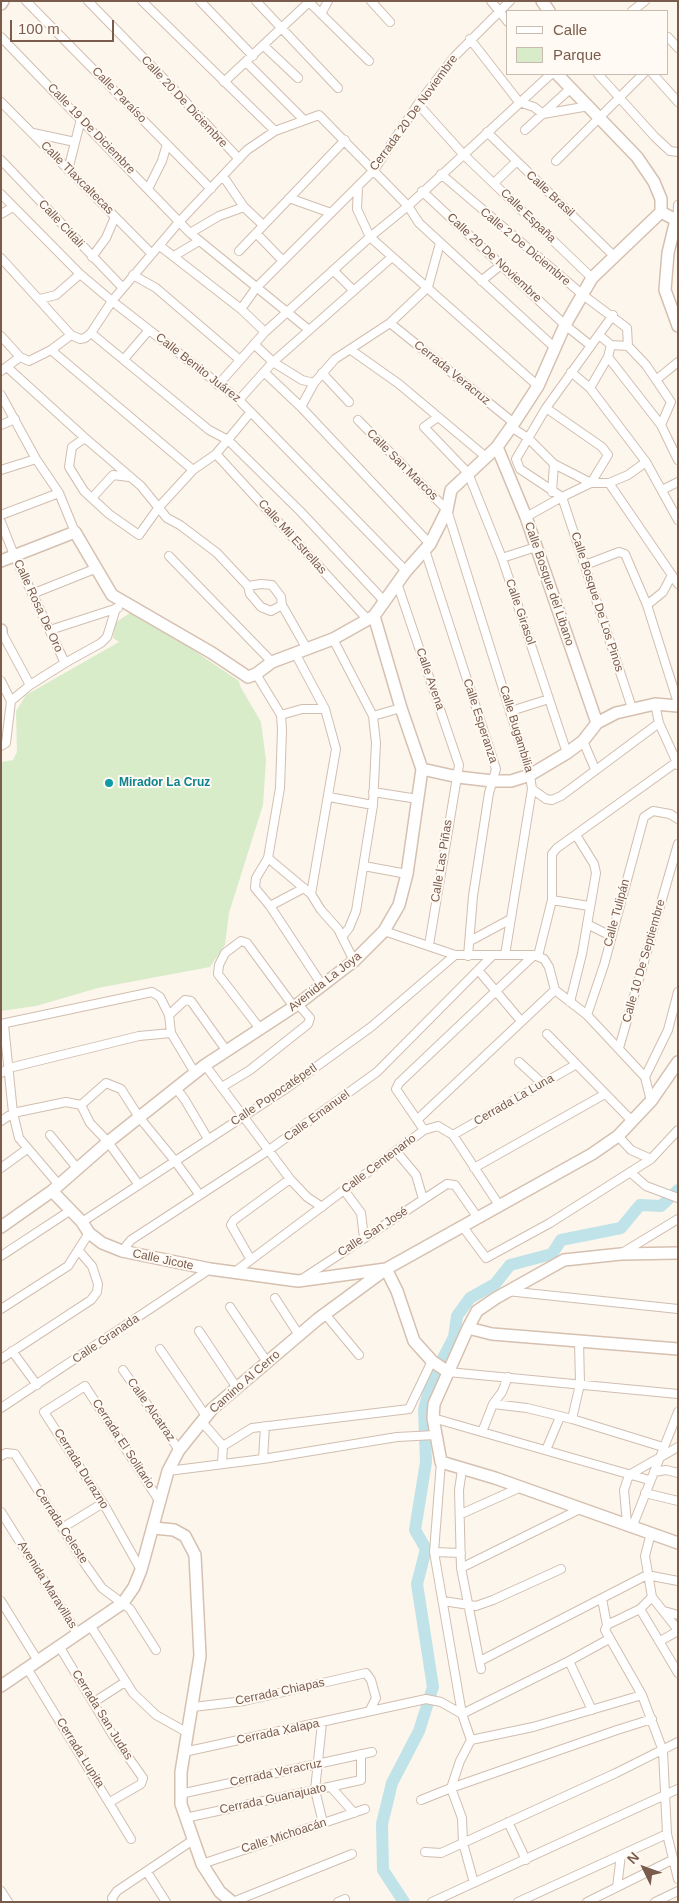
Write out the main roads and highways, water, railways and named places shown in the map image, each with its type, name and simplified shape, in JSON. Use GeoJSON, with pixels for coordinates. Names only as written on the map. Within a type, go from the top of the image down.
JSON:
{"type":"FeatureCollection","features":[{"type":"Feature","properties":{"kind":"main road"},"geometry":{"type":"LineString","coordinates":[[559,75],[637,156],[654,182],[660,199],[661,212]]}},
{"type":"Feature","properties":{"kind":"main road"},"geometry":{"type":"LineString","coordinates":[[661,212],[677,222],[668,253],[666,290],[677,324]]}},
{"type":"Feature","properties":{"kind":"main road"},"geometry":{"type":"LineString","coordinates":[[1,560],[75,532],[112,595],[212,653],[248,677],[256,674],[272,662],[333,639],[371,618],[385,602],[397,582],[427,547],[447,510],[451,490],[496,447],[538,386],[565,325],[592,278],[661,212]]}},
{"type":"Feature","properties":{"kind":"main road","name":"Calle Bosque del Libano"},"geometry":{"type":"LineString","coordinates":[[496,447],[526,516],[598,723]]}},
{"type":"Feature","properties":{"kind":"main road","name":"Avenida La Joya"},"geometry":{"type":"LineString","coordinates":[[1,1227],[56,1188],[108,1142],[205,1065],[226,1050],[261,1030],[322,985],[354,960],[384,931],[399,905],[407,874],[422,769],[371,618]]}},
{"type":"Feature","properties":{"kind":"main road"},"geometry":{"type":"LineString","coordinates":[[422,769],[458,777],[492,781],[511,780],[530,775],[567,753],[584,741],[598,723],[632,708],[655,704],[678,705]]}},
{"type":"Feature","properties":{"kind":"main road"},"geometry":{"type":"LineString","coordinates":[[448,1372],[432,1361],[414,1342],[397,1291],[386,1268],[592,1154],[618,1136],[651,1101],[678,1062]]}},
{"type":"Feature","properties":{"kind":"main road","name":"Calle Jicote"},"geometry":{"type":"LineString","coordinates":[[56,1188],[89,1233],[102,1244],[122,1251],[210,1269],[236,1271],[298,1281],[386,1268]]}},
{"type":"Feature","properties":{"kind":"main road"},"geometry":{"type":"LineString","coordinates":[[678,1253],[621,1254],[564,1260],[508,1291],[477,1311],[434,1404],[435,1435],[441,1462],[462,1470],[495,1478],[580,1509],[630,1524],[678,1543]]}},
{"type":"Feature","properties":{"kind":"main road","name":"Camino Al Cerro"},"geometry":{"type":"LineString","coordinates":[[1,1685],[123,1603],[134,1588],[141,1570],[168,1471],[179,1450],[204,1419],[237,1388],[325,1314],[386,1268]]}},
{"type":"Feature","properties":{"kind":"main road"},"geometry":{"type":"LineString","coordinates":[[468,1328],[492,1334],[678,1349]]}},
{"type":"Feature","properties":{"kind":"main road"},"geometry":{"type":"LineString","coordinates":[[154,1528],[174,1530],[185,1536],[191,1544],[195,1555],[200,1656],[184,1752],[180,1794],[185,1818],[202,1864],[220,1892],[233,1902]]}},
{"type":"Feature","properties":{"kind":"waterway"},"geometry":{"type":"LineString","coordinates":[[404,1902],[383,1870],[382,1824],[392,1783],[419,1731],[433,1687],[417,1584],[426,1549],[415,1530],[426,1462],[424,1409],[432,1380],[454,1337],[457,1316],[470,1298],[495,1284],[510,1265],[552,1254],[561,1240],[621,1228],[640,1205],[661,1206],[678,1190]]}},
{"type":"Feature","properties":{"kind":"place","name":"Mirador La Cruz"},"geometry":{"type":"Point","coordinates":[109,783]}}]}
